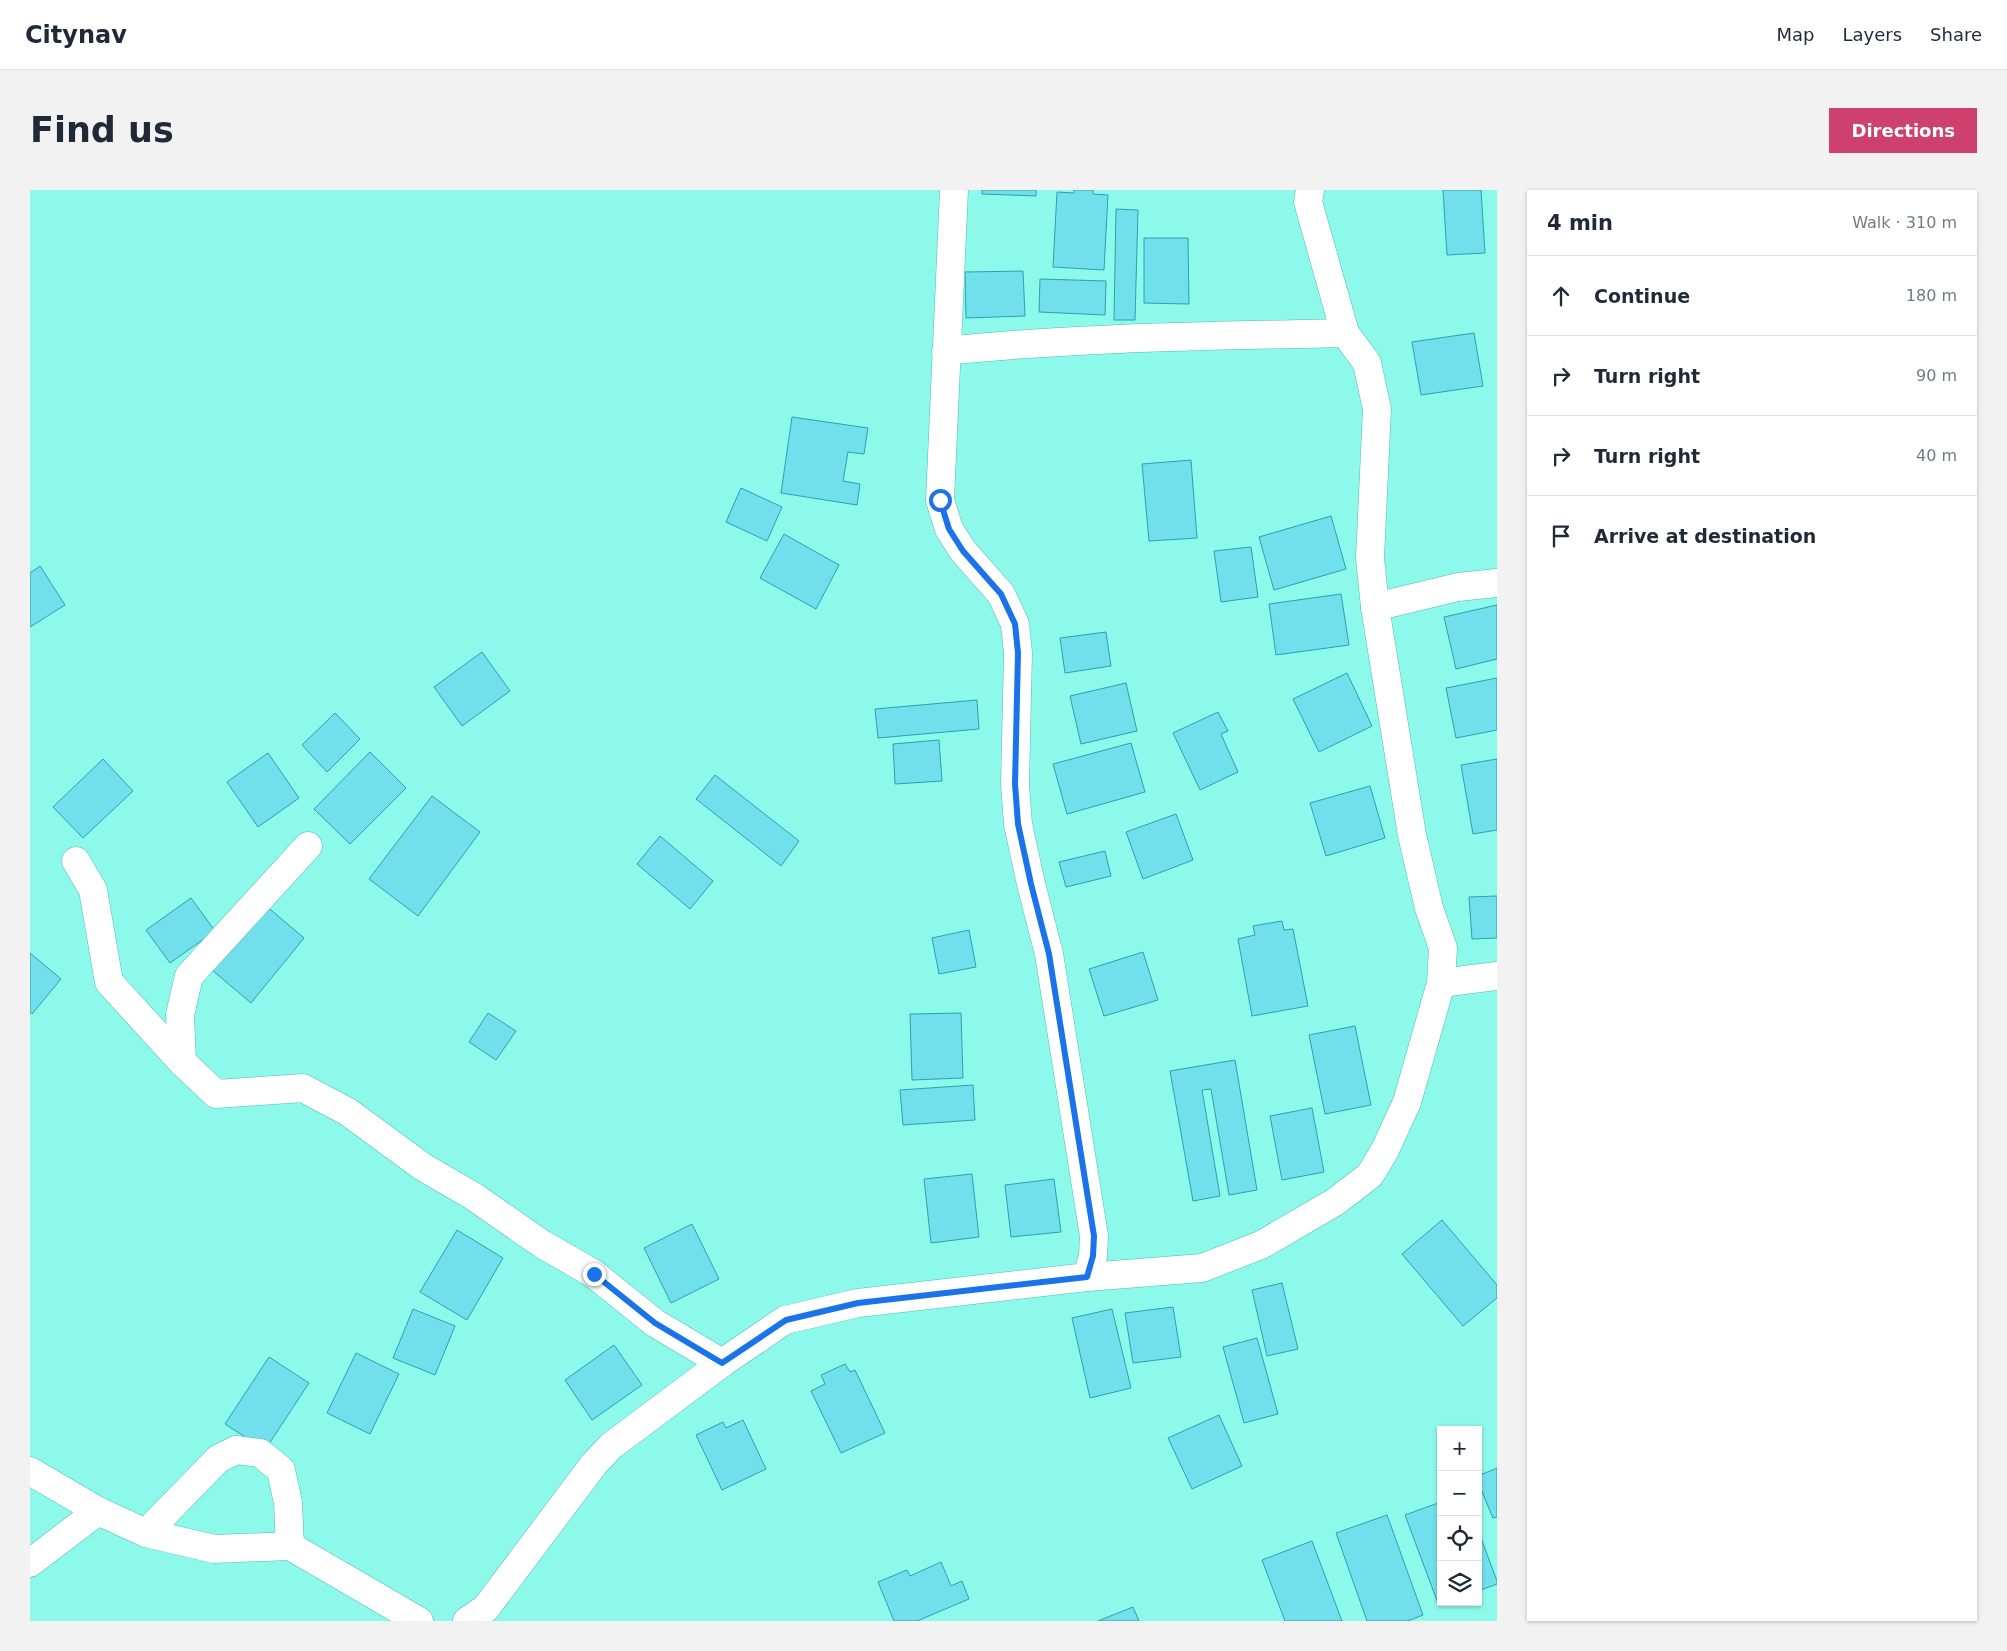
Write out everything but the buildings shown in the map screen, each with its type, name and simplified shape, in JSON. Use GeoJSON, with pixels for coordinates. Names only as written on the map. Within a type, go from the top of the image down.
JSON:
{"type":"FeatureCollection","features":[{"type":"Feature","properties":{"kind":"street"},"geometry":{"type":"LineString","coordinates":[[954,190],[940,500],[949,529],[963,551],[1001,594],[1015,624],[1018,653],[1015,784],[1018,824],[1049,954],[1094,1236],[1093,1256],[1087,1277]]}},
{"type":"Feature","properties":{"kind":"street"},"geometry":{"type":"LineString","coordinates":[[467,1621],[486,1608],[594,1464],[611,1446],[722,1363],[786,1320],[820,1310],[858,1303],[1087,1277],[1202,1268],[1261,1245],[1335,1202],[1370,1175],[1385,1150],[1407,1102],[1441,983],[1443,948],[1429,908],[1412,835],[1375,607],[1370,558],[1377,409],[1367,363],[1345,333],[1308,202],[1310,190]]}},
{"type":"Feature","properties":{"kind":"street"},"geometry":{"type":"LineString","coordinates":[[946,351],[1009,344],[1116,339],[1345,333]]}},
{"type":"Feature","properties":{"kind":"street"},"geometry":{"type":"LineString","coordinates":[[1375,607],[1458,587],[1497,583]]}},
{"type":"Feature","properties":{"kind":"street"},"geometry":{"type":"LineString","coordinates":[[182,1062],[180,1014],[189,976],[308,846]]}},
{"type":"Feature","properties":{"kind":"street"},"geometry":{"type":"LineString","coordinates":[[76,861],[93,890],[108,982],[182,1062],[216,1094],[303,1088],[348,1112],[423,1167],[474,1196],[542,1244],[594,1274],[655,1323],[722,1363]]}},
{"type":"Feature","properties":{"kind":"street"},"geometry":{"type":"LineString","coordinates":[[1441,983],[1497,976]]}},
{"type":"Feature","properties":{"kind":"street"},"geometry":{"type":"LineString","coordinates":[[146,1533],[218,1458],[236,1450],[260,1453],[281,1470],[288,1503],[290,1546]]}},
{"type":"Feature","properties":{"kind":"street"},"geometry":{"type":"LineString","coordinates":[[30,1471],[98,1510],[146,1533],[214,1549],[290,1546],[419,1621]]}},
{"type":"Feature","properties":{"kind":"street"},"geometry":{"type":"LineString","coordinates":[[30,1563],[98,1510]]}},
{"type":"Feature","properties":{"kind":"route"},"geometry":{"type":"LineString","coordinates":[[594,1274],[655,1323],[722,1363],[786,1320],[820,1310],[858,1303],[1087,1277],[1093,1256],[1094,1236],[1049,954],[1018,824],[1015,784],[1018,653],[1015,624],[1001,594],[963,551],[949,529],[940,500]]}}]}
